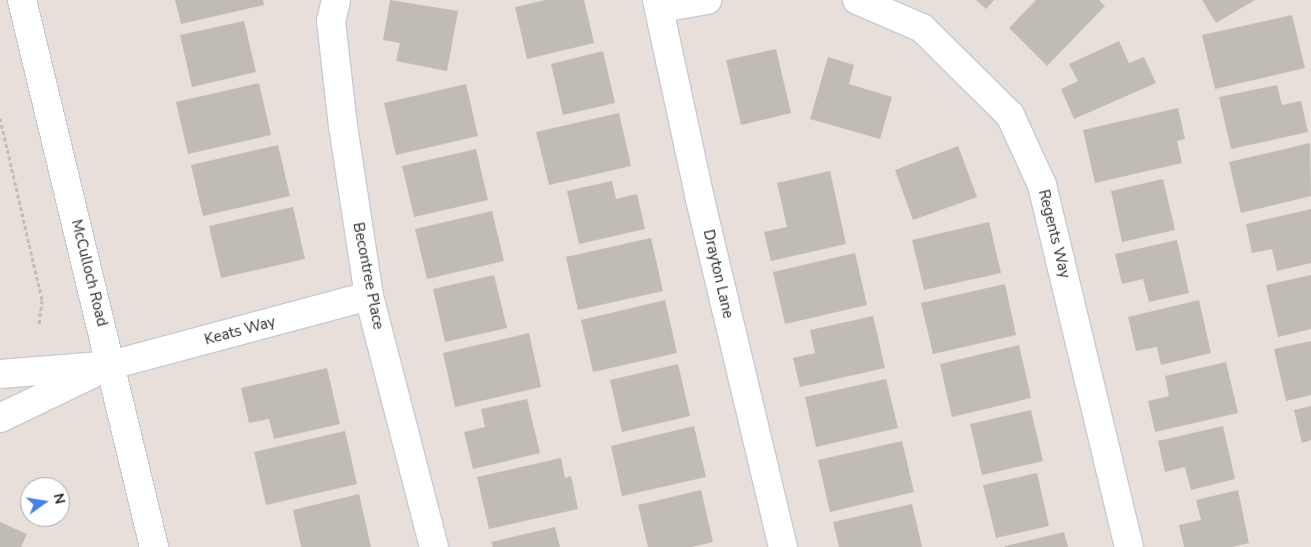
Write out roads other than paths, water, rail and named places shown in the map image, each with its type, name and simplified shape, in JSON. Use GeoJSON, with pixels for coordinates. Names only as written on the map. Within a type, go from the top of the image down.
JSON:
{"type":"FeatureCollection","features":[{"type":"Feature","properties":{"kind":"street","name":"McCulloch Road"},"geometry":{"type":"LineString","coordinates":[[22,0],[154,547]]}},
{"type":"Feature","properties":{"kind":"street","name":"Becontree Place"},"geometry":{"type":"LineString","coordinates":[[336,0],[331,20],[343,126],[369,296],[434,547]]}},
{"type":"Feature","properties":{"kind":"street"},"geometry":{"type":"LineString","coordinates":[[659,4],[707,0]]}},
{"type":"Feature","properties":{"kind":"street","name":"Regents Way"},"geometry":{"type":"LineString","coordinates":[[857,0],[922,28],[1010,115],[1042,185],[1129,547]]}},
{"type":"Feature","properties":{"kind":"street","name":"Drayton Lane"},"geometry":{"type":"LineString","coordinates":[[659,4],[700,199],[782,547]]}},
{"type":"Feature","properties":{"kind":"street","name":"Keats Way"},"geometry":{"type":"LineString","coordinates":[[111,365],[369,296]]}},
{"type":"Feature","properties":{"kind":"street"},"geometry":{"type":"LineString","coordinates":[[0,374],[111,365]]}},
{"type":"Feature","properties":{"kind":"street"},"geometry":{"type":"LineString","coordinates":[[0,418],[111,365]]}}]}
